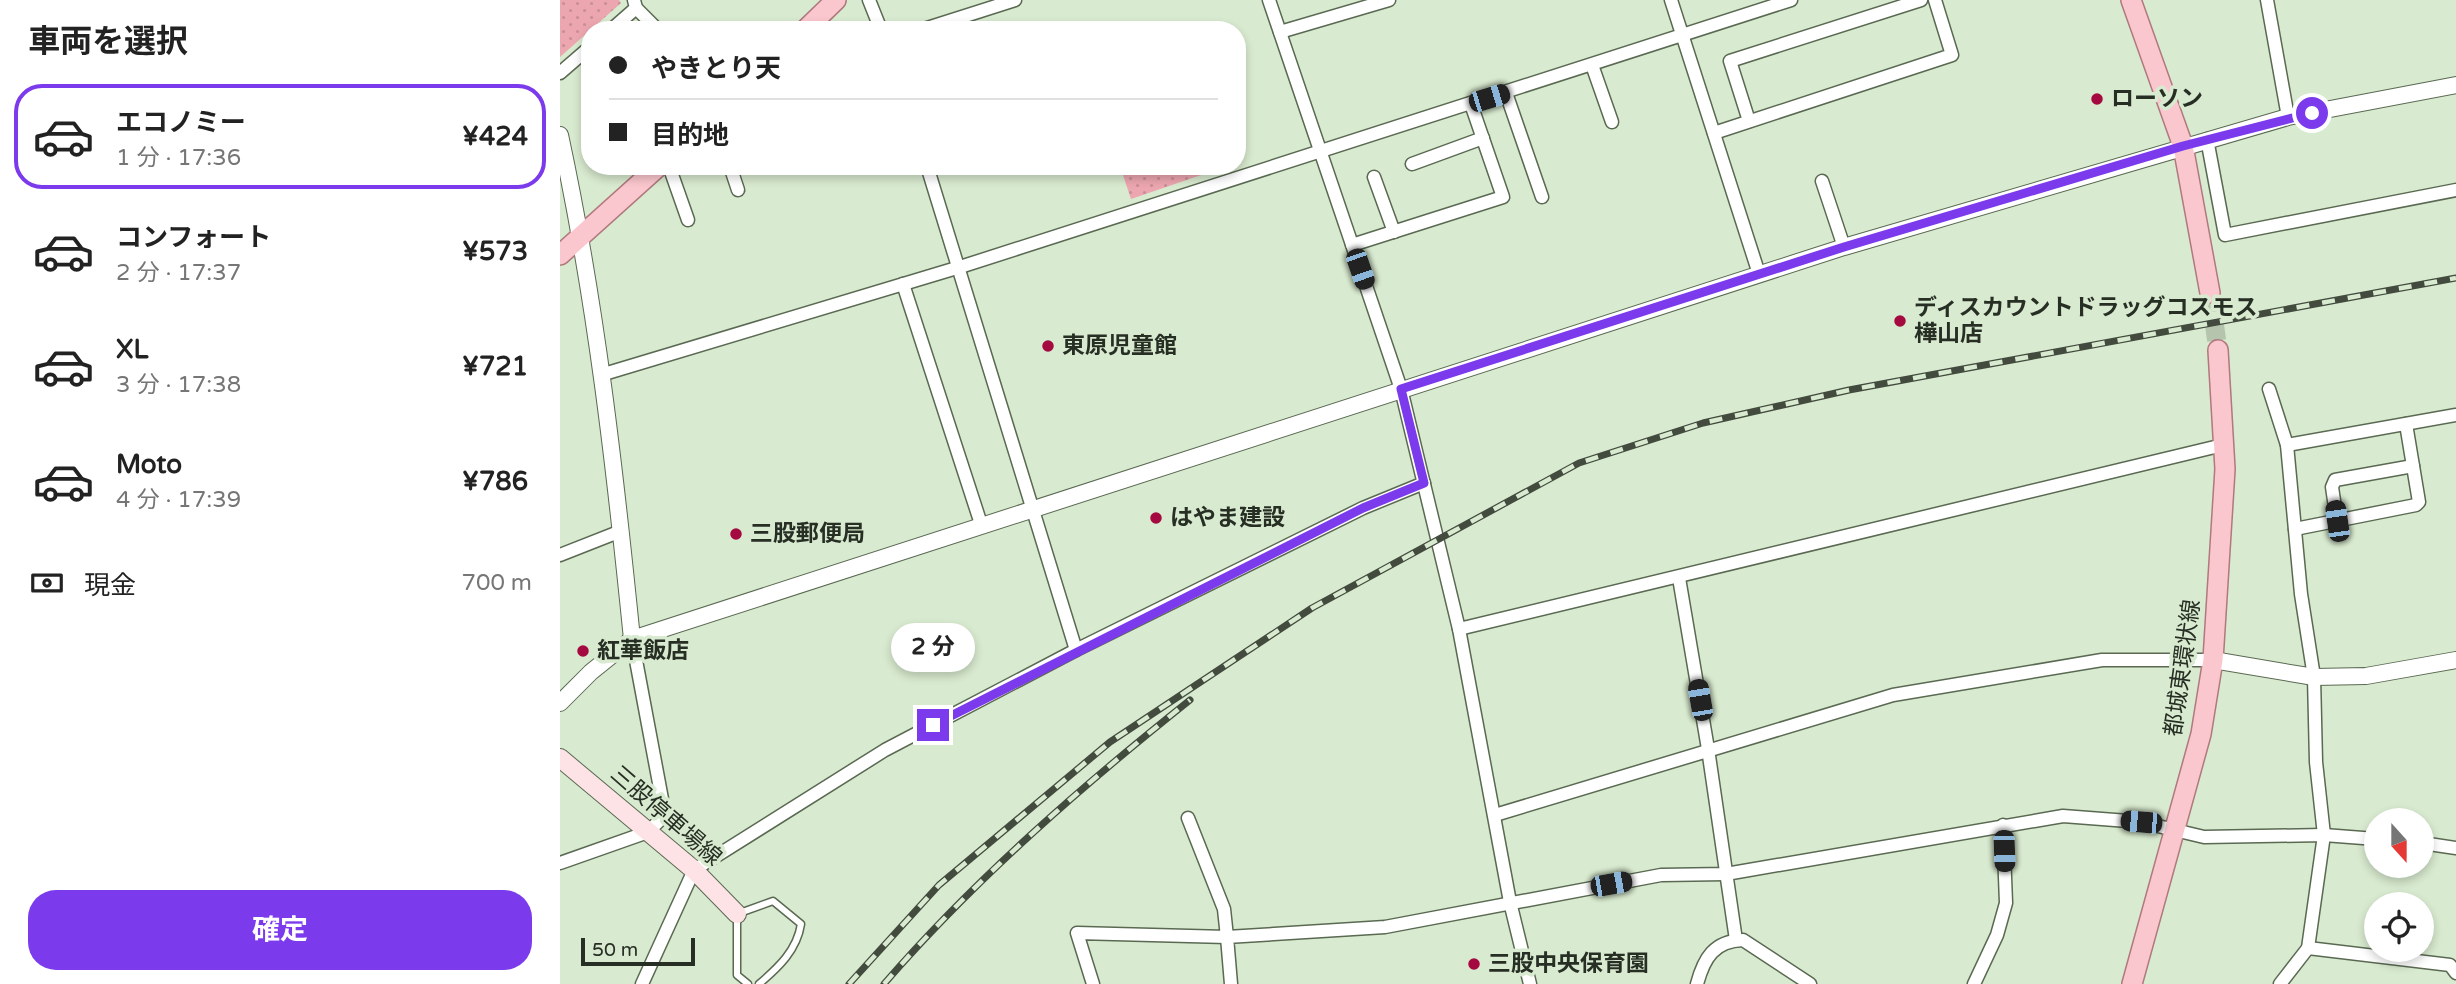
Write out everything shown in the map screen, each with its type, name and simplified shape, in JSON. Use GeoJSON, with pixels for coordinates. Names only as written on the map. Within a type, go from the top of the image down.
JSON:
{"type":"FeatureCollection","features":[{"type":"Feature","properties":{"kind":"main road"},"geometry":{"type":"LineString","coordinates":[[814,21],[836,0]]}},
{"type":"Feature","properties":{"kind":"main road"},"geometry":{"type":"LineString","coordinates":[[2131,0],[2183,146],[2210,293]]}},
{"type":"Feature","properties":{"kind":"main road"},"geometry":{"type":"LineString","coordinates":[[560,255],[649,175]]}},
{"type":"Feature","properties":{"kind":"main road","name":"都城東環状線"},"geometry":{"type":"LineString","coordinates":[[2132,984],[2201,734],[2213,660],[2225,469],[2218,350]]}},
{"type":"Feature","properties":{"kind":"main road","name":"三股停車場線"},"geometry":{"type":"LineString","coordinates":[[560,758],[694,870],[737,914]]}},
{"type":"Feature","properties":{"kind":"street"},"geometry":{"type":"LineString","coordinates":[[869,0],[877,21]]}},
{"type":"Feature","properties":{"kind":"street"},"geometry":{"type":"LineString","coordinates":[[949,21],[1015,0]]}},
{"type":"Feature","properties":{"kind":"street"},"geometry":{"type":"LineString","coordinates":[[1269,0],[1401,389],[1460,628],[1510,902],[1530,984]]}},
{"type":"Feature","properties":{"kind":"street"},"geometry":{"type":"LineString","coordinates":[[1280,33],[1388,0]]}},
{"type":"Feature","properties":{"kind":"street"},"geometry":{"type":"LineString","coordinates":[[1671,0],[1759,274]]}},
{"type":"Feature","properties":{"kind":"street"},"geometry":{"type":"LineString","coordinates":[[604,374],[960,267],[1791,0]]}},
{"type":"Feature","properties":{"kind":"street"},"geometry":{"type":"LineString","coordinates":[[1749,121],[1730,61],[1921,0]]}},
{"type":"Feature","properties":{"kind":"street"},"geometry":{"type":"LineString","coordinates":[[1714,133],[1952,55],[1935,0]]}},
{"type":"Feature","properties":{"kind":"street"},"geometry":{"type":"LineString","coordinates":[[2267,0],[2288,117]]}},
{"type":"Feature","properties":{"kind":"street"},"geometry":{"type":"LineString","coordinates":[[619,21],[635,4],[650,21]]}},
{"type":"Feature","properties":{"kind":"street"},"geometry":{"type":"LineString","coordinates":[[560,73],[581,55]]}},
{"type":"Feature","properties":{"kind":"street"},"geometry":{"type":"LineString","coordinates":[[1592,65],[1612,121]]}},
{"type":"Feature","properties":{"kind":"street"},"geometry":{"type":"LineString","coordinates":[[560,703],[591,672],[632,639],[1030,508],[1844,247],[2183,146],[2288,117],[2456,85]]}},
{"type":"Feature","properties":{"kind":"street"},"geometry":{"type":"LineString","coordinates":[[1506,93],[1542,197]]}},
{"type":"Feature","properties":{"kind":"street"},"geometry":{"type":"LineString","coordinates":[[1352,245],[1503,197],[1471,104]]}},
{"type":"Feature","properties":{"kind":"street"},"geometry":{"type":"LineString","coordinates":[[560,135],[582,237],[604,374],[632,639],[665,815],[648,832],[560,863]]}},
{"type":"Feature","properties":{"kind":"street"},"geometry":{"type":"LineString","coordinates":[[1412,164],[1483,138]]}},
{"type":"Feature","properties":{"kind":"street"},"geometry":{"type":"LineString","coordinates":[[2207,139],[2225,235],[2456,190]]}},
{"type":"Feature","properties":{"kind":"street"},"geometry":{"type":"LineString","coordinates":[[672,175],[688,220]]}},
{"type":"Feature","properties":{"kind":"street"},"geometry":{"type":"LineString","coordinates":[[733,175],[738,190]]}},
{"type":"Feature","properties":{"kind":"street"},"geometry":{"type":"LineString","coordinates":[[930,175],[960,267],[1030,508],[1076,650]]}},
{"type":"Feature","properties":{"kind":"street"},"geometry":{"type":"LineString","coordinates":[[1374,177],[1394,232]]}},
{"type":"Feature","properties":{"kind":"street"},"geometry":{"type":"LineString","coordinates":[[1822,181],[1844,247]]}},
{"type":"Feature","properties":{"kind":"street"},"geometry":{"type":"LineString","coordinates":[[903,284],[981,524]]}},
{"type":"Feature","properties":{"kind":"street"},"geometry":{"type":"LineString","coordinates":[[2269,389],[2287,445],[2314,677],[2316,762],[2324,835],[2308,948],[2280,984]]}},
{"type":"Feature","properties":{"kind":"street"},"geometry":{"type":"LineString","coordinates":[[2287,445],[2456,415]]}},
{"type":"Feature","properties":{"kind":"street"},"geometry":{"type":"LineString","coordinates":[[2295,529],[2416,505],[2419,502],[2406,424]]}},
{"type":"Feature","properties":{"kind":"street"},"geometry":{"type":"LineString","coordinates":[[1460,628],[1679,578],[1827,539],[2223,445]]}},
{"type":"Feature","properties":{"kind":"street"},"geometry":{"type":"LineString","coordinates":[[2337,521],[2332,486],[2334,480],[2413,467]]}},
{"type":"Feature","properties":{"kind":"street"},"geometry":{"type":"LineString","coordinates":[[642,984],[694,870],[885,750],[1076,650],[1363,508],[1424,483]]}},
{"type":"Feature","properties":{"kind":"street"},"geometry":{"type":"LineString","coordinates":[[560,555],[621,531]]}},
{"type":"Feature","properties":{"kind":"street"},"geometry":{"type":"LineString","coordinates":[[1679,578],[1736,940]]}},
{"type":"Feature","properties":{"kind":"street"},"geometry":{"type":"LineString","coordinates":[[1495,815],[1893,695],[2016,672],[2102,660],[2213,660],[2314,677],[2366,676],[2456,660]]}},
{"type":"Feature","properties":{"kind":"street"},"geometry":{"type":"LineString","coordinates":[[1093,984],[1077,933],[1227,937],[1385,927],[1661,875],[1726,874],[2063,816],[2141,822],[2204,837],[2324,835],[2364,838]]}},
{"type":"Feature","properties":{"kind":"street"},"geometry":{"type":"LineString","coordinates":[[1188,818],[1224,909],[1231,984]]}},
{"type":"Feature","properties":{"kind":"street"},"geometry":{"type":"LineString","coordinates":[[1974,984],[1997,935],[2006,903],[2003,825]]}},
{"type":"Feature","properties":{"kind":"street"},"geometry":{"type":"LineString","coordinates":[[2434,844],[2455,846]]}},
{"type":"Feature","properties":{"kind":"street"},"geometry":{"type":"LineString","coordinates":[[1697,984],[1703,961],[1710,952],[1736,940],[1752,943],[1810,984]]}},
{"type":"Feature","properties":{"kind":"street"},"geometry":{"type":"LineString","coordinates":[[2308,948],[2450,965],[2456,973]]}},
{"type":"Feature","properties":{"kind":"lane"},"geometry":{"type":"LineString","coordinates":[[748,984],[737,975],[737,914],[773,901],[801,924],[798,941],[777,969],[759,984]]}},
{"type":"Feature","properties":{"kind":"shaded area"},"geometry":{"type":"Polygon","coordinates":[[[560,0],[619,0],[621,3],[601,21],[581,21],[581,38],[560,57],[560,0]]]}},
{"type":"Feature","properties":{"kind":"shaded area"},"geometry":{"type":"Polygon","coordinates":[[[1123,175],[1201,175],[1131,199],[1123,175]]]}},
{"type":"Feature","properties":{"kind":"tunnel"},"geometry":{"type":"LineString","coordinates":[[2210,293],[2218,350]]}},
{"type":"Feature","properties":{"kind":"railway"},"geometry":{"type":"LineString","coordinates":[[849,984],[939,885],[1110,742],[1312,608],[1579,463],[1703,423],[1849,390],[2456,278]]}},
{"type":"Feature","properties":{"kind":"railway"},"geometry":{"type":"LineString","coordinates":[[884,984],[992,871],[1109,766],[1190,700]]}},
{"type":"Feature","properties":{"kind":"place","name":"ローソン"},"geometry":{"type":"Point","coordinates":[2097,99]}},
{"type":"Feature","properties":{"kind":"place","name":"ディスカウントドラッグコスモス 樺山店"},"geometry":{"type":"Point","coordinates":[1900,321]}},
{"type":"Feature","properties":{"kind":"place","name":"東原児童館"},"geometry":{"type":"Point","coordinates":[1048,346]}},
{"type":"Feature","properties":{"kind":"place","name":"はやま建設"},"geometry":{"type":"Point","coordinates":[1156,518]}},
{"type":"Feature","properties":{"kind":"place","name":"三股郵便局"},"geometry":{"type":"Point","coordinates":[736,534]}},
{"type":"Feature","properties":{"kind":"place","name":"紅華飯店"},"geometry":{"type":"Point","coordinates":[583,651]}},
{"type":"Feature","properties":{"kind":"place","name":"三股中央保育園"},"geometry":{"type":"Point","coordinates":[1474,964]}},
{"type":"Feature","properties":{"kind":"route"},"geometry":{"type":"LineString","coordinates":[[933,725],[1076,650],[1363,508],[1424,483],[1401,389],[1844,247],[2183,146],[2312,113]]}}]}
